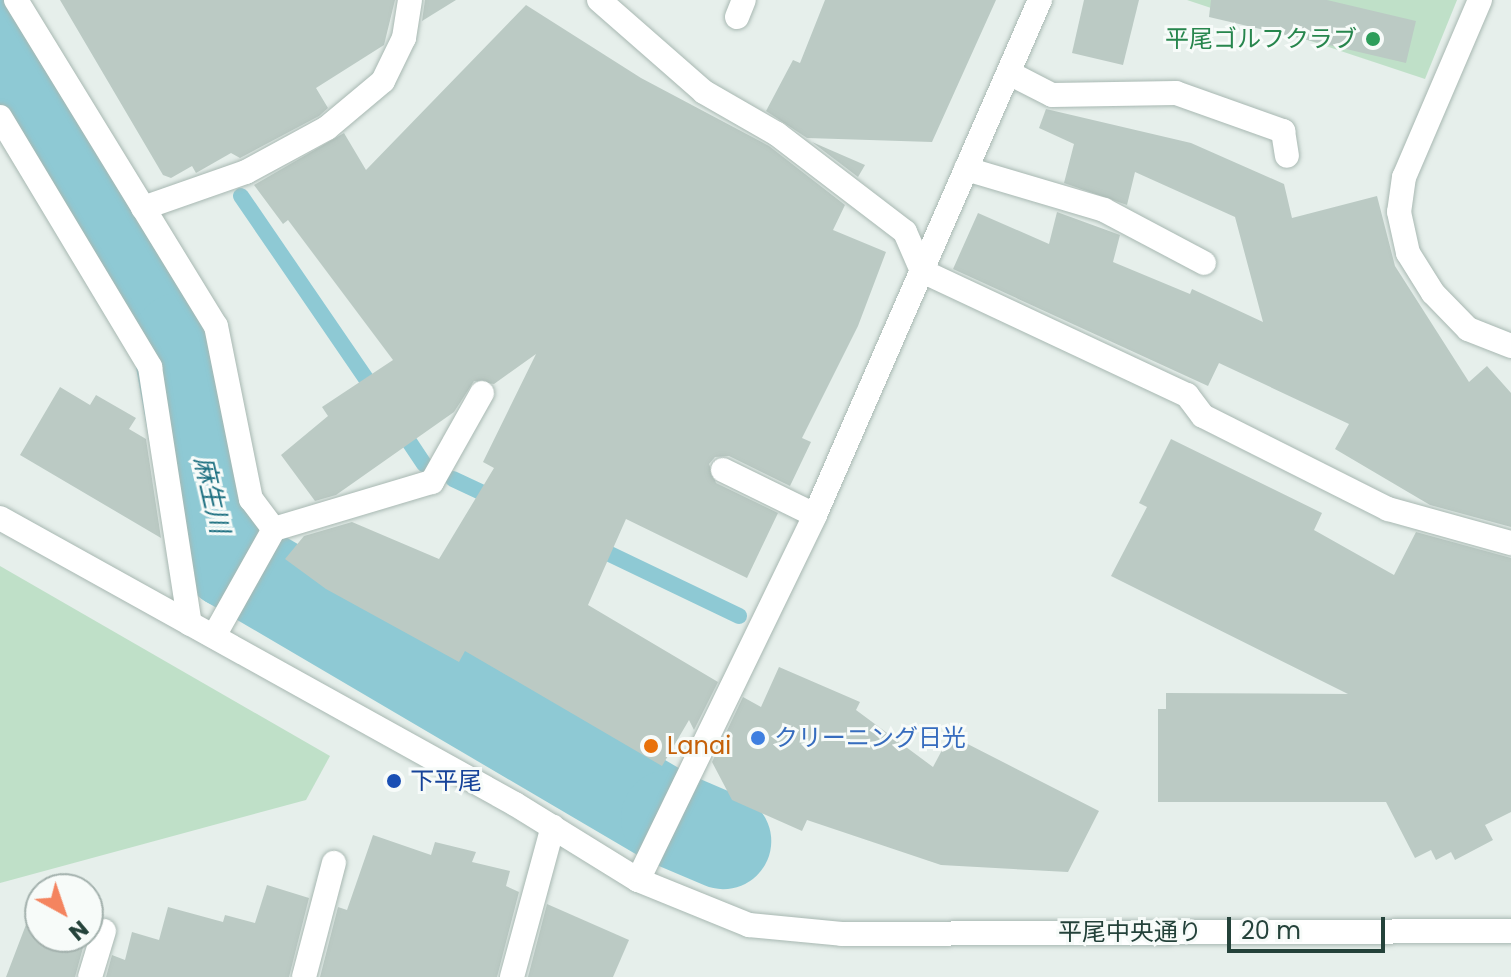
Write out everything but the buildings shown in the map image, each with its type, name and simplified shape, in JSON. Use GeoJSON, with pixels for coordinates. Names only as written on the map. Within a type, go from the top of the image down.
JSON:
{"type":"FeatureCollection","features":[{"type":"Feature","properties":{"kind":"street"},"geometry":{"type":"LineString","coordinates":[[16,0],[216,326],[251,499],[274,529]]}},
{"type":"Feature","properties":{"kind":"street"},"geometry":{"type":"LineString","coordinates":[[143,208],[246,172],[327,128],[383,81],[404,38],[410,0]]}},
{"type":"Feature","properties":{"kind":"street"},"geometry":{"type":"LineString","coordinates":[[599,0],[704,92],[788,141],[905,232],[922,271],[1187,395],[1203,416],[1388,509],[1511,543]]}},
{"type":"Feature","properties":{"kind":"street"},"geometry":{"type":"LineString","coordinates":[[638,880],[815,515],[1040,0]]}},
{"type":"Feature","properties":{"kind":"street"},"geometry":{"type":"LineString","coordinates":[[1480,0],[1404,177],[1399,212],[1408,253],[1433,293],[1468,329],[1511,346]]}},
{"type":"Feature","properties":{"kind":"street"},"geometry":{"type":"LineString","coordinates":[[1009,73],[1052,95],[1176,93],[1283,131],[1287,156]]}},
{"type":"Feature","properties":{"kind":"street"},"geometry":{"type":"LineString","coordinates":[[0,117],[150,367],[190,624]]}},
{"type":"Feature","properties":{"kind":"street"},"geometry":{"type":"LineString","coordinates":[[966,169],[1104,210],[1204,263]]}},
{"type":"Feature","properties":{"kind":"street"},"geometry":{"type":"LineString","coordinates":[[214,636],[274,529],[432,482],[482,393]]}},
{"type":"Feature","properties":{"kind":"street"},"geometry":{"type":"LineString","coordinates":[[723,470],[815,515]]}},
{"type":"Feature","properties":{"kind":"street","name":"平尾中央通り"},"geometry":{"type":"LineString","coordinates":[[0,518],[553,826],[638,880],[749,925],[842,934],[1511,931]]}},
{"type":"Feature","properties":{"kind":"street"},"geometry":{"type":"LineString","coordinates":[[512,977],[553,826]]}},
{"type":"Feature","properties":{"kind":"street"},"geometry":{"type":"LineString","coordinates":[[304,977],[334,863]]}},
{"type":"Feature","properties":{"kind":"street"},"geometry":{"type":"LineString","coordinates":[[90,977],[97,953]]}},
{"type":"Feature","properties":{"kind":"green space","name":"平尾ゴルフクラブ"},"geometry":{"type":"Polygon","coordinates":[[[1187,0],[1457,0],[1425,79],[1187,0]]]}},
{"type":"Feature","properties":{"kind":"green space"},"geometry":{"type":"Polygon","coordinates":[[[0,566],[330,756],[306,800],[37,873],[24,873],[24,876],[0,883],[0,566]]]}},
{"type":"Feature","properties":{"kind":"waterway","name":"麻生川"},"geometry":{"type":"LineString","coordinates":[[0,46],[180,341],[215,533],[230,560],[669,818],[723,841]]}},
{"type":"Feature","properties":{"kind":"waterway"},"geometry":{"type":"LineString","coordinates":[[241,196],[378,396]]}},
{"type":"Feature","properties":{"kind":"waterway"},"geometry":{"type":"LineString","coordinates":[[398,425],[424,464]]}},
{"type":"Feature","properties":{"kind":"waterway"},"geometry":{"type":"LineString","coordinates":[[453,479],[500,501]]}},
{"type":"Feature","properties":{"kind":"waterway"},"geometry":{"type":"LineString","coordinates":[[593,546],[739,616]]}},
{"type":"Feature","properties":{"kind":"place","name":"平尾ゴルフクラブ"},"geometry":{"type":"Point","coordinates":[1373,39]}},
{"type":"Feature","properties":{"kind":"place","name":"クリーニング日光"},"geometry":{"type":"Point","coordinates":[758,738]}},
{"type":"Feature","properties":{"kind":"place","name":"Lanai"},"geometry":{"type":"Point","coordinates":[651,746]}},
{"type":"Feature","properties":{"kind":"place","name":"下平尾"},"geometry":{"type":"Point","coordinates":[394,781]}}]}
